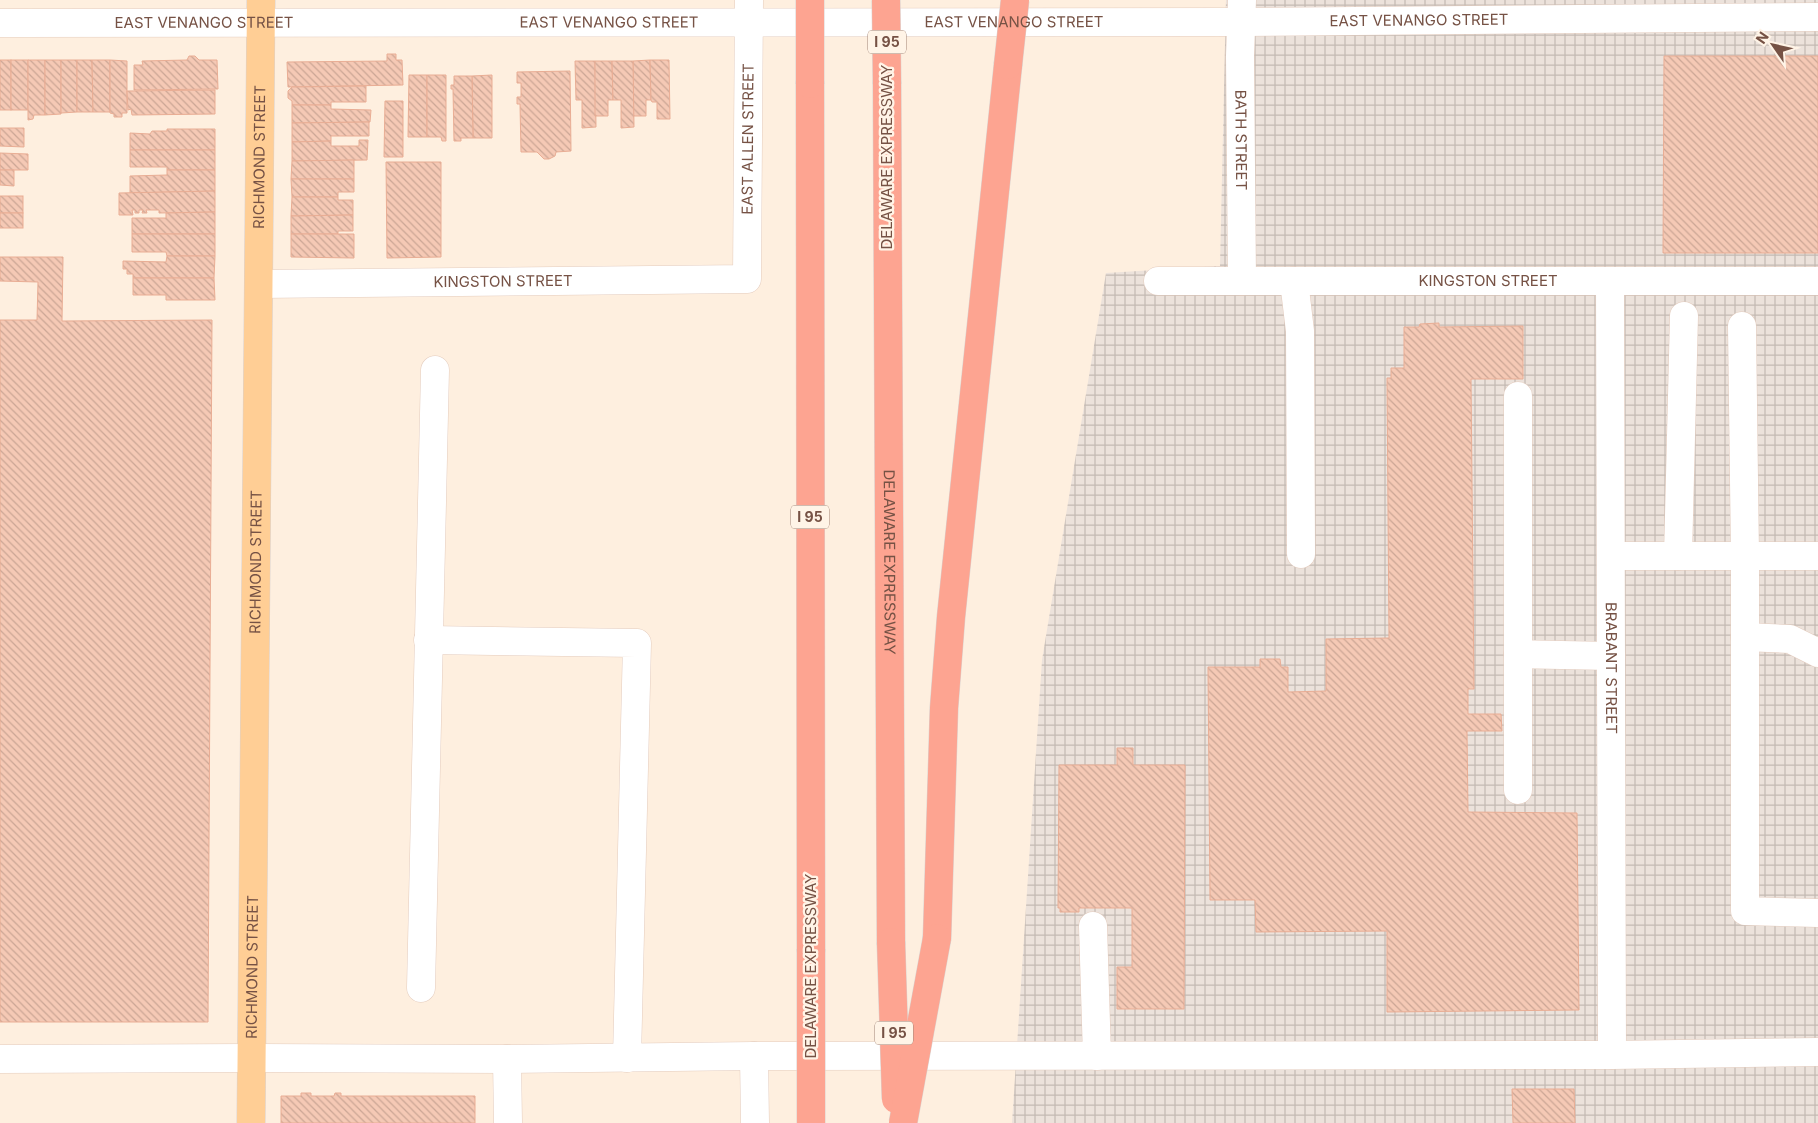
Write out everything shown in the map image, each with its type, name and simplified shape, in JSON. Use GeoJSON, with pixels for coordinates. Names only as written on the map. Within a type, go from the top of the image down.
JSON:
{"type":"FeatureCollection","features":[{"type":"Feature","properties":{"kind":"highway","name":"DELAWARE EXPRESSWAY"},"geometry":{"type":"LineString","coordinates":[[810,0],[811,1123]]}},
{"type":"Feature","properties":{"kind":"highway","name":"DELAWARE EXPRESSWAY"},"geometry":{"type":"LineString","coordinates":[[886,0],[890,942],[897,1123]]}},
{"type":"Feature","properties":{"kind":"highway"},"geometry":{"type":"LineString","coordinates":[[903,1123],[937,938],[944,708],[951,617],[1015,0]]}},
{"type":"Feature","properties":{"kind":"main road","name":"RICHMOND STREET"},"geometry":{"type":"LineString","coordinates":[[251,1123],[261,11]]}},
{"type":"Feature","properties":{"kind":"street","name":"EAST VENANGO STREET"},"geometry":{"type":"LineString","coordinates":[[0,24],[261,11],[1242,11],[1818,17]]}},
{"type":"Feature","properties":{"kind":"street","name":"EAST ALLEN STREET"},"geometry":{"type":"LineString","coordinates":[[747,279],[749,11]]}},
{"type":"Feature","properties":{"kind":"street","name":"BATH STREET"},"geometry":{"type":"LineString","coordinates":[[1242,11],[1240,56],[1242,280]]}},
{"type":"Feature","properties":{"kind":"street","name":"KINGSTON STREET"},"geometry":{"type":"LineString","coordinates":[[259,284],[747,279]]}},
{"type":"Feature","properties":{"kind":"street","name":"KINGSTON STREET"},"geometry":{"type":"LineString","coordinates":[[1158,281],[1818,281]]}},
{"type":"Feature","properties":{"kind":"street"},"geometry":{"type":"LineString","coordinates":[[1294,281],[1300,331],[1301,554]]}},
{"type":"Feature","properties":{"kind":"street","name":"BRABANT STREET"},"geometry":{"type":"LineString","coordinates":[[1610,282],[1612,1055]]}},
{"type":"Feature","properties":{"kind":"street"},"geometry":{"type":"LineString","coordinates":[[1678,556],[1684,316]]}},
{"type":"Feature","properties":{"kind":"street"},"geometry":{"type":"LineString","coordinates":[[1742,326],[1745,556],[1745,912],[1818,913]]}},
{"type":"Feature","properties":{"kind":"street"},"geometry":{"type":"LineString","coordinates":[[421,988],[435,370]]}},
{"type":"Feature","properties":{"kind":"street"},"geometry":{"type":"LineString","coordinates":[[1518,396],[1518,790]]}},
{"type":"Feature","properties":{"kind":"street"},"geometry":{"type":"LineString","coordinates":[[1611,556],[1818,556]]}},
{"type":"Feature","properties":{"kind":"street"},"geometry":{"type":"LineString","coordinates":[[1745,637],[1790,639],[1818,654]]}},
{"type":"Feature","properties":{"kind":"street"},"geometry":{"type":"LineString","coordinates":[[428,640],[637,643],[628,1058]]}},
{"type":"Feature","properties":{"kind":"street"},"geometry":{"type":"LineString","coordinates":[[1518,654],[1611,656]]}},
{"type":"Feature","properties":{"kind":"street"},"geometry":{"type":"LineString","coordinates":[[1093,926],[1097,1056]]}},
{"type":"Feature","properties":{"kind":"street"},"geometry":{"type":"LineString","coordinates":[[0,1060],[251,1058],[508,1059],[754,1056],[1612,1055],[1818,1052]]}},
{"type":"Feature","properties":{"kind":"street"},"geometry":{"type":"LineString","coordinates":[[754,1056],[755,1123]]}},
{"type":"Feature","properties":{"kind":"street"},"geometry":{"type":"LineString","coordinates":[[508,1059],[508,1123]]}},
{"type":"Feature","properties":{"kind":"shaded area"},"geometry":{"type":"Polygon","coordinates":[[[1226,0],[1818,0],[1818,1123],[1012,1123],[1042,660],[1106,273],[1220,266],[1226,0]]]}},
{"type":"Feature","properties":{"kind":"building"},"geometry":{"type":"Polygon","coordinates":[[[387,54],[396,54],[396,60],[402,60],[403,85],[288,87],[287,62],[387,61],[387,54]]]}},
{"type":"Feature","properties":{"kind":"building"},"geometry":{"type":"Polygon","coordinates":[[[189,56],[195,56],[199,60],[217,60],[218,89],[134,90],[134,65],[143,65],[142,61],[187,60],[189,56]]]}},
{"type":"Feature","properties":{"kind":"building"},"geometry":{"type":"Polygon","coordinates":[[[1664,56],[1818,56],[1818,253],[1663,253],[1664,56]]]}},
{"type":"Feature","properties":{"kind":"building"},"geometry":{"type":"Polygon","coordinates":[[[0,60],[11,60],[11,110],[0,110],[0,60]]]}},
{"type":"Feature","properties":{"kind":"building"},"geometry":{"type":"Polygon","coordinates":[[[11,60],[28,60],[28,110],[11,110],[11,60]]]}},
{"type":"Feature","properties":{"kind":"building"},"geometry":{"type":"Polygon","coordinates":[[[28,60],[45,60],[45,115],[34,115],[33,119],[28,120],[28,60]]]}},
{"type":"Feature","properties":{"kind":"building"},"geometry":{"type":"Polygon","coordinates":[[[45,60],[61,60],[61,114],[45,115],[45,60]]]}},
{"type":"Feature","properties":{"kind":"building"},"geometry":{"type":"Polygon","coordinates":[[[61,60],[77,60],[77,112],[61,113],[61,60]]]}},
{"type":"Feature","properties":{"kind":"building"},"geometry":{"type":"Polygon","coordinates":[[[77,60],[92,60],[93,112],[77,112],[77,60]]]}},
{"type":"Feature","properties":{"kind":"building"},"geometry":{"type":"Polygon","coordinates":[[[92,60],[110,60],[110,112],[93,112],[92,60]]]}},
{"type":"Feature","properties":{"kind":"building"},"geometry":{"type":"Polygon","coordinates":[[[110,60],[127,61],[127,113],[122,113],[122,117],[114,117],[114,114],[110,113],[110,60]]]}},
{"type":"Feature","properties":{"kind":"building"},"geometry":{"type":"Polygon","coordinates":[[[650,60],[651,100],[646,100],[646,116],[633,116],[633,61],[650,60]]]}},
{"type":"Feature","properties":{"kind":"building"},"geometry":{"type":"Polygon","coordinates":[[[650,60],[669,60],[670,119],[657,119],[657,102],[652,102],[651,100],[650,60]]]}},
{"type":"Feature","properties":{"kind":"building"},"geometry":{"type":"Polygon","coordinates":[[[575,61],[595,61],[596,127],[582,128],[582,100],[576,100],[575,61]]]}},
{"type":"Feature","properties":{"kind":"building"},"geometry":{"type":"Polygon","coordinates":[[[595,61],[612,61],[613,100],[608,100],[608,116],[595,116],[595,61]]]}},
{"type":"Feature","properties":{"kind":"building"},"geometry":{"type":"Polygon","coordinates":[[[612,61],[633,61],[634,127],[621,128],[621,100],[613,100],[612,61]]]}},
{"type":"Feature","properties":{"kind":"building"},"geometry":{"type":"Polygon","coordinates":[[[570,71],[571,151],[556,152],[555,156],[549,159],[544,159],[537,152],[521,152],[520,104],[517,104],[517,97],[521,97],[521,83],[517,83],[517,72],[570,71]]]}},
{"type":"Feature","properties":{"kind":"building"},"geometry":{"type":"Polygon","coordinates":[[[409,75],[427,75],[427,137],[408,137],[409,75]]]}},
{"type":"Feature","properties":{"kind":"building"},"geometry":{"type":"Polygon","coordinates":[[[427,75],[446,75],[446,141],[442,141],[441,137],[427,137],[427,75]]]}},
{"type":"Feature","properties":{"kind":"building"},"geometry":{"type":"Polygon","coordinates":[[[492,75],[492,138],[473,138],[472,76],[492,75]]]}},
{"type":"Feature","properties":{"kind":"building"},"geometry":{"type":"Polygon","coordinates":[[[454,76],[472,76],[473,138],[461,138],[461,141],[454,141],[453,89],[451,89],[451,85],[454,85],[454,76]]]}},
{"type":"Feature","properties":{"kind":"building"},"geometry":{"type":"Polygon","coordinates":[[[366,86],[366,102],[331,102],[331,105],[292,105],[292,101],[288,98],[288,91],[292,87],[366,86]]]}},
{"type":"Feature","properties":{"kind":"building"},"geometry":{"type":"Polygon","coordinates":[[[215,90],[215,114],[132,115],[131,109],[128,110],[127,91],[215,90]]]}},
{"type":"Feature","properties":{"kind":"building"},"geometry":{"type":"Polygon","coordinates":[[[385,101],[403,101],[403,157],[384,157],[385,101]]]}},
{"type":"Feature","properties":{"kind":"building"},"geometry":{"type":"Polygon","coordinates":[[[292,105],[331,105],[331,109],[371,110],[370,122],[292,123],[292,105]]]}},
{"type":"Feature","properties":{"kind":"building"},"geometry":{"type":"Polygon","coordinates":[[[369,122],[369,136],[331,136],[331,141],[292,142],[292,123],[369,122]]]}},
{"type":"Feature","properties":{"kind":"building"},"geometry":{"type":"Polygon","coordinates":[[[0,128],[24,128],[24,147],[0,146],[0,128]]]}},
{"type":"Feature","properties":{"kind":"building"},"geometry":{"type":"Polygon","coordinates":[[[167,129],[215,129],[215,150],[130,150],[130,133],[150,134],[152,131],[167,131],[167,129]]]}},
{"type":"Feature","properties":{"kind":"building"},"geometry":{"type":"Polygon","coordinates":[[[359,140],[368,140],[367,160],[292,161],[292,142],[331,141],[331,146],[359,146],[359,140]]]}},
{"type":"Feature","properties":{"kind":"building"},"geometry":{"type":"Polygon","coordinates":[[[130,150],[215,150],[215,170],[167,170],[167,167],[130,167],[130,150]]]}},
{"type":"Feature","properties":{"kind":"building"},"geometry":{"type":"Polygon","coordinates":[[[0,153],[28,154],[28,170],[0,170],[0,153]]]}},
{"type":"Feature","properties":{"kind":"building"},"geometry":{"type":"Polygon","coordinates":[[[354,160],[354,179],[291,179],[292,161],[354,160]]]}},
{"type":"Feature","properties":{"kind":"building"},"geometry":{"type":"Polygon","coordinates":[[[386,162],[441,162],[441,257],[387,258],[386,162]]]}},
{"type":"Feature","properties":{"kind":"building"},"geometry":{"type":"Polygon","coordinates":[[[0,170],[14,170],[14,186],[0,185],[0,170]]]}},
{"type":"Feature","properties":{"kind":"building"},"geometry":{"type":"Polygon","coordinates":[[[167,170],[215,170],[215,191],[130,193],[130,176],[167,175],[167,170]]]}},
{"type":"Feature","properties":{"kind":"building"},"geometry":{"type":"Polygon","coordinates":[[[291,179],[354,179],[354,192],[338,192],[338,197],[292,197],[291,179]]]}},
{"type":"Feature","properties":{"kind":"building"},"geometry":{"type":"Polygon","coordinates":[[[215,191],[215,212],[159,213],[159,210],[146,210],[147,213],[142,213],[143,210],[139,210],[139,213],[135,213],[135,210],[132,210],[133,215],[119,215],[119,193],[215,191]]]}},
{"type":"Feature","properties":{"kind":"building"},"geometry":{"type":"Polygon","coordinates":[[[0,196],[23,196],[23,213],[0,213],[0,196]]]}},
{"type":"Feature","properties":{"kind":"building"},"geometry":{"type":"Polygon","coordinates":[[[292,197],[338,197],[338,200],[353,200],[353,215],[291,216],[292,197]]]}},
{"type":"Feature","properties":{"kind":"building"},"geometry":{"type":"Polygon","coordinates":[[[215,212],[215,234],[132,234],[132,218],[166,218],[166,213],[215,212]]]}},
{"type":"Feature","properties":{"kind":"building"},"geometry":{"type":"Polygon","coordinates":[[[0,213],[23,213],[23,228],[0,228],[0,213]]]}},
{"type":"Feature","properties":{"kind":"building"},"geometry":{"type":"Polygon","coordinates":[[[353,215],[353,231],[338,231],[338,234],[291,234],[291,216],[353,215]]]}},
{"type":"Feature","properties":{"kind":"building"},"geometry":{"type":"Polygon","coordinates":[[[132,234],[215,234],[215,256],[167,256],[166,252],[132,252],[132,234]]]}},
{"type":"Feature","properties":{"kind":"building"},"geometry":{"type":"Polygon","coordinates":[[[291,234],[354,234],[354,258],[291,257],[291,234]]]}},
{"type":"Feature","properties":{"kind":"building"},"geometry":{"type":"Polygon","coordinates":[[[167,256],[215,256],[214,278],[133,278],[133,274],[127,274],[127,269],[123,269],[123,261],[166,262],[167,256]]]}},
{"type":"Feature","properties":{"kind":"building"},"geometry":{"type":"Polygon","coordinates":[[[0,257],[63,257],[62,321],[212,320],[208,1022],[0,1022],[0,320],[37,320],[38,282],[0,281],[0,257]]]}},
{"type":"Feature","properties":{"kind":"building"},"geometry":{"type":"Polygon","coordinates":[[[133,278],[214,278],[215,300],[166,300],[166,295],[133,295],[133,278]]]}},
{"type":"Feature","properties":{"kind":"building"},"geometry":{"type":"Polygon","coordinates":[[[1439,323],[1439,327],[1523,326],[1523,379],[1471,379],[1474,689],[1468,689],[1468,714],[1501,714],[1502,731],[1467,731],[1468,812],[1577,813],[1579,1010],[1387,1012],[1387,931],[1256,932],[1255,900],[1210,900],[1208,667],[1260,667],[1260,659],[1280,659],[1281,667],[1288,667],[1288,692],[1326,691],[1326,639],[1389,638],[1387,378],[1391,378],[1391,368],[1404,368],[1404,327],[1419,327],[1420,324],[1439,323]]]}},
{"type":"Feature","properties":{"kind":"building"},"geometry":{"type":"Polygon","coordinates":[[[1117,748],[1133,748],[1133,765],[1185,765],[1184,1009],[1117,1009],[1117,967],[1132,967],[1132,908],[1079,908],[1079,912],[1060,912],[1060,908],[1058,908],[1059,765],[1117,765],[1117,748]]]}},
{"type":"Feature","properties":{"kind":"building"},"geometry":{"type":"Polygon","coordinates":[[[1512,1089],[1574,1089],[1575,1123],[1513,1123],[1512,1089]]]}},
{"type":"Feature","properties":{"kind":"building"},"geometry":{"type":"Polygon","coordinates":[[[301,1093],[311,1093],[311,1096],[334,1096],[335,1093],[341,1093],[341,1096],[475,1096],[475,1123],[281,1123],[281,1096],[301,1096],[301,1093]]]}}]}
